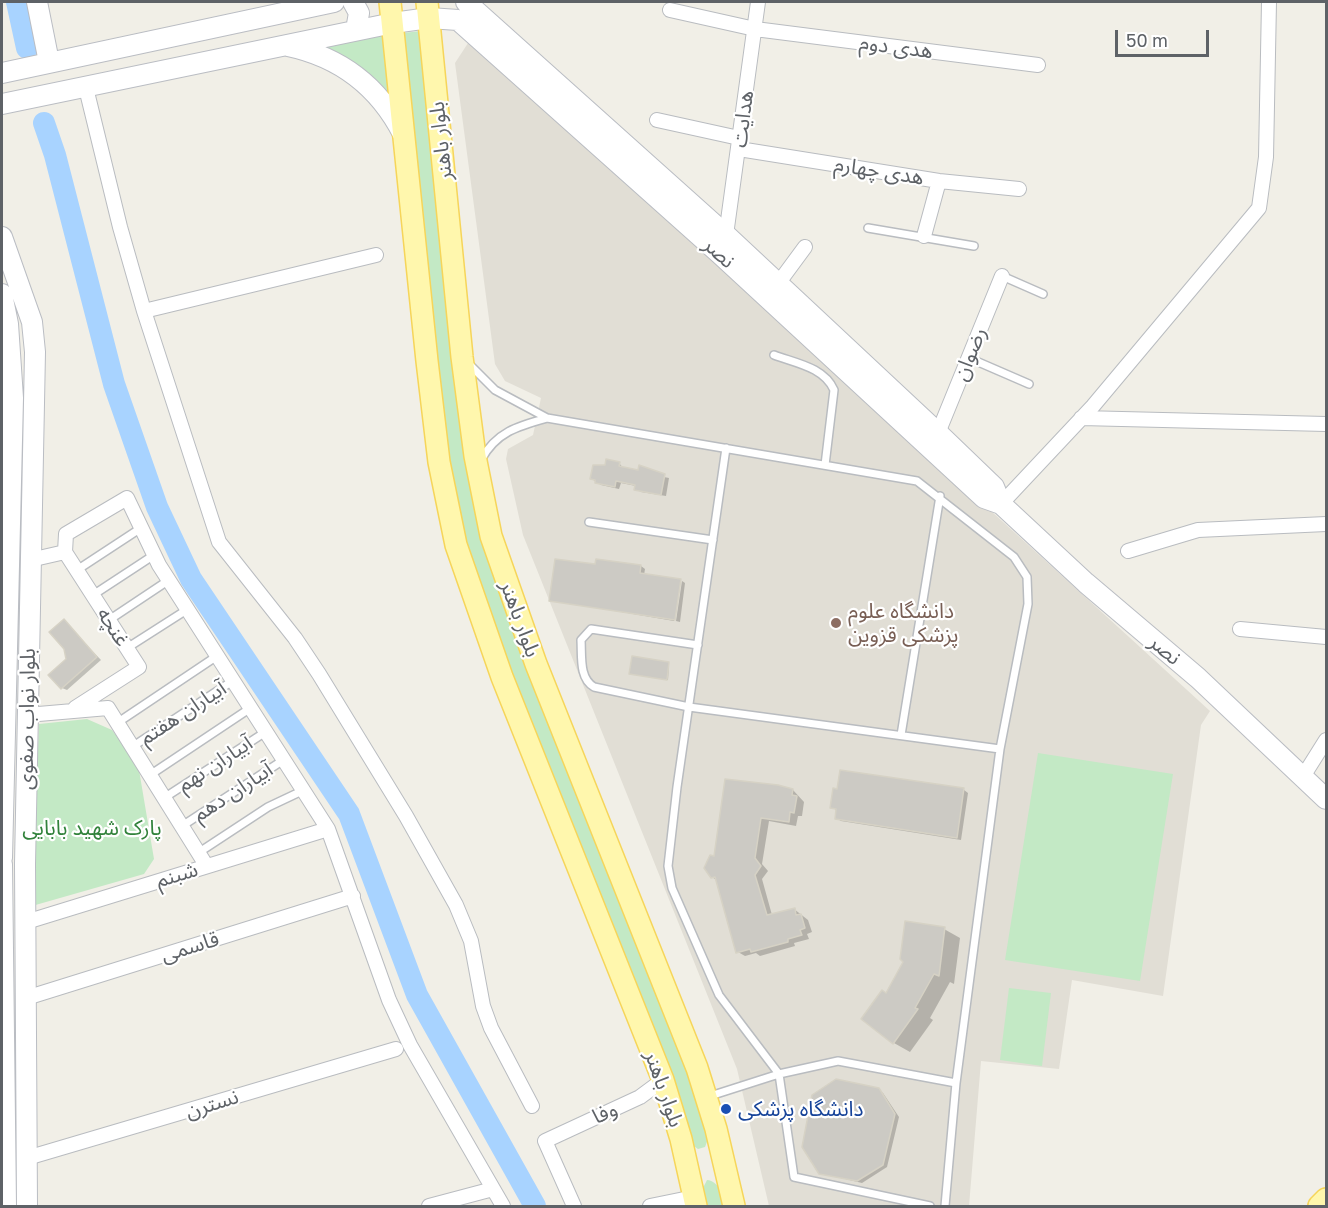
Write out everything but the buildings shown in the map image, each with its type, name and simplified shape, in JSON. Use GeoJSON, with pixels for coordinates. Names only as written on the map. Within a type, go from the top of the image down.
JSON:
{"type":"FeatureCollection","features":[{"type":"Feature","properties":{"kind":"main road"},"geometry":{"type":"LineString","coordinates":[[37,2],[44,63]]}},
{"type":"Feature","properties":{"kind":"main road"},"geometry":{"type":"LineString","coordinates":[[2,73],[300,6],[334,2]]}},
{"type":"Feature","properties":{"kind":"main road"},"geometry":{"type":"LineString","coordinates":[[353,2],[359,13],[356,30]]}},
{"type":"Feature","properties":{"kind":"main road","name":"بلوار باهنر"},"geometry":{"type":"LineString","coordinates":[[390,2],[438,452],[456,545],[502,677],[663,1080],[697,1203]]}},
{"type":"Feature","properties":{"kind":"main road","name":"نصر"},"geometry":{"type":"LineString","coordinates":[[466,2],[726,236],[938,433],[994,487],[1001,504]]}},
{"type":"Feature","properties":{"kind":"main road","name":"نصر"},"geometry":{"type":"LineString","coordinates":[[9,104],[393,23],[428,10],[458,20],[720,254],[984,498],[1001,504],[1304,775],[1326,799]]}},
{"type":"Feature","properties":{"kind":"main road","name":"بلوار باهنر"},"geometry":{"type":"LineString","coordinates":[[428,10],[462,357],[477,467],[491,536],[512,600],[705,1095],[731,1206]]}},
{"type":"Feature","properties":{"kind":"main road"},"geometry":{"type":"LineString","coordinates":[[9,104],[13,99],[8,94],[7,83],[12,79],[112,58],[137,44]]}},
{"type":"Feature","properties":{"kind":"main road"},"geometry":{"type":"LineString","coordinates":[[283,45],[322,56],[356,75],[384,103],[404,136]]}},
{"type":"Feature","properties":{"kind":"main road","name":"بلوار نواب صفوی"},"geometry":{"type":"LineString","coordinates":[[2,237],[32,322],[35,352],[24,864],[27,1206]]}},
{"type":"Feature","properties":{"kind":"main road","name":"بلوار نواب صفوی"},"geometry":{"type":"LineString","coordinates":[[2,294],[13,398],[6,453],[2,861],[2,1033],[6,1206]]}},
{"type":"Feature","properties":{"kind":"main road"},"geometry":{"type":"LineString","coordinates":[[2,861],[24,864]]}},
{"type":"Feature","properties":{"kind":"main road"},"geometry":{"type":"LineString","coordinates":[[670,1103],[691,1144],[698,1149],[705,1147],[710,1134],[705,1095]]}},
{"type":"Feature","properties":{"kind":"main road"},"geometry":{"type":"LineString","coordinates":[[697,1203],[707,1180],[718,1186],[731,1206]]}},
{"type":"Feature","properties":{"kind":"main road"},"geometry":{"type":"LineString","coordinates":[[1319,1206],[1326,1199]]}},
{"type":"Feature","properties":{"kind":"street","name":"هدایت"},"geometry":{"type":"LineString","coordinates":[[726,236],[758,2]]}},
{"type":"Feature","properties":{"kind":"street"},"geometry":{"type":"LineString","coordinates":[[1001,504],[1081,418],[1259,208],[1266,157],[1269,2]]}},
{"type":"Feature","properties":{"kind":"street","name":"هدی دوم"},"geometry":{"type":"LineString","coordinates":[[670,10],[755,29],[1038,65]]}},
{"type":"Feature","properties":{"kind":"street"},"geometry":{"type":"LineString","coordinates":[[86,88],[120,227],[144,312],[219,542],[307,656],[394,796],[456,904],[471,941],[483,1006],[491,1028],[532,1106]]}},
{"type":"Feature","properties":{"kind":"street","name":"هدی چهارم"},"geometry":{"type":"LineString","coordinates":[[657,120],[739,143],[939,181],[1019,189]]}},
{"type":"Feature","properties":{"kind":"street"},"geometry":{"type":"LineString","coordinates":[[924,237],[939,181]]}},
{"type":"Feature","properties":{"kind":"street"},"geometry":{"type":"LineString","coordinates":[[777,285],[805,247]]}},
{"type":"Feature","properties":{"kind":"street"},"geometry":{"type":"LineString","coordinates":[[144,312],[376,255]]}},
{"type":"Feature","properties":{"kind":"street","name":"رضوان"},"geometry":{"type":"LineString","coordinates":[[938,433],[1002,276]]}},
{"type":"Feature","properties":{"kind":"street"},"geometry":{"type":"LineString","coordinates":[[1081,418],[1326,424]]}},
{"type":"Feature","properties":{"kind":"street"},"geometry":{"type":"LineString","coordinates":[[30,560],[65,552],[66,534],[127,498],[154,555],[169,580],[328,829],[389,1000],[410,1045],[503,1206]]}},
{"type":"Feature","properties":{"kind":"street"},"geometry":{"type":"LineString","coordinates":[[1128,551],[1198,530],[1326,524]]}},
{"type":"Feature","properties":{"kind":"street","name":"غنچه"},"geometry":{"type":"LineString","coordinates":[[65,552],[139,667],[73,710]]}},
{"type":"Feature","properties":{"kind":"street"},"geometry":{"type":"LineString","coordinates":[[1240,629],[1326,637]]}},
{"type":"Feature","properties":{"kind":"street"},"geometry":{"type":"LineString","coordinates":[[27,715],[108,708],[206,865]]}},
{"type":"Feature","properties":{"kind":"street"},"geometry":{"type":"LineString","coordinates":[[1304,775],[1326,740]]}},
{"type":"Feature","properties":{"kind":"street","name":"شبنم"},"geometry":{"type":"LineString","coordinates":[[26,922],[328,829]]}},
{"type":"Feature","properties":{"kind":"street","name":"قاسمی"},"geometry":{"type":"LineString","coordinates":[[26,998],[353,896]]}},
{"type":"Feature","properties":{"kind":"street","name":"نسترن"},"geometry":{"type":"LineString","coordinates":[[27,1158],[396,1049]]}},
{"type":"Feature","properties":{"kind":"street","name":"وفا"},"geometry":{"type":"LineString","coordinates":[[574,1206],[545,1141],[640,1097],[663,1080]]}},
{"type":"Feature","properties":{"kind":"street"},"geometry":{"type":"LineString","coordinates":[[429,1206],[493,1189]]}},
{"type":"Feature","properties":{"kind":"street"},"geometry":{"type":"LineString","coordinates":[[650,1206],[697,1203]]}},
{"type":"Feature","properties":{"kind":"lane"},"geometry":{"type":"LineString","coordinates":[[868,228],[974,246]]}},
{"type":"Feature","properties":{"kind":"lane"},"geometry":{"type":"LineString","coordinates":[[1002,276],[1042,294]]}},
{"type":"Feature","properties":{"kind":"lane"},"geometry":{"type":"LineString","coordinates":[[774,355],[823,373],[830,380],[834,390],[825,465]]}},
{"type":"Feature","properties":{"kind":"lane"},"geometry":{"type":"LineString","coordinates":[[462,357],[495,390],[547,418],[917,481],[940,496],[1014,557],[1027,577],[1028,604],[1000,749],[956,1083],[945,1206]]}},
{"type":"Feature","properties":{"kind":"lane"},"geometry":{"type":"LineString","coordinates":[[969,358],[1029,384]]}},
{"type":"Feature","properties":{"kind":"lane"},"geometry":{"type":"LineString","coordinates":[[477,467],[486,451],[504,433],[547,418]]}},
{"type":"Feature","properties":{"kind":"lane"},"geometry":{"type":"LineString","coordinates":[[726,448],[668,866],[672,888],[719,995],[779,1074],[794,1177],[930,1206]]}},
{"type":"Feature","properties":{"kind":"lane"},"geometry":{"type":"LineString","coordinates":[[901,735],[940,496]]}},
{"type":"Feature","properties":{"kind":"lane"},"geometry":{"type":"LineString","coordinates":[[589,522],[713,540]]}},
{"type":"Feature","properties":{"kind":"lane"},"geometry":{"type":"LineString","coordinates":[[77,570],[141,528]]}},
{"type":"Feature","properties":{"kind":"lane"},"geometry":{"type":"LineString","coordinates":[[93,595],[154,555]]}},
{"type":"Feature","properties":{"kind":"lane"},"geometry":{"type":"LineString","coordinates":[[109,620],[169,580]]}},
{"type":"Feature","properties":{"kind":"lane"},"geometry":{"type":"LineString","coordinates":[[127,648],[188,609]]}},
{"type":"Feature","properties":{"kind":"lane"},"geometry":{"type":"LineString","coordinates":[[698,645],[598,629],[585,633],[581,640],[583,675],[587,683],[594,687],[689,706],[1000,749]]}},
{"type":"Feature","properties":{"kind":"lane"},"geometry":{"type":"LineString","coordinates":[[117,723],[218,655]]}},
{"type":"Feature","properties":{"kind":"lane","name":"آبیاران هفتم"},"geometry":{"type":"LineString","coordinates":[[132,747],[234,680]]}},
{"type":"Feature","properties":{"kind":"lane"},"geometry":{"type":"LineString","coordinates":[[150,775],[252,707]]}},
{"type":"Feature","properties":{"kind":"lane","name":"آبیاران نهم"},"geometry":{"type":"LineString","coordinates":[[164,798],[267,731]]}},
{"type":"Feature","properties":{"kind":"lane","name":"آبیاران دهم"},"geometry":{"type":"LineString","coordinates":[[182,826],[285,759]]}},
{"type":"Feature","properties":{"kind":"lane"},"geometry":{"type":"LineString","coordinates":[[198,853],[268,807],[305,790]]}},
{"type":"Feature","properties":{"kind":"lane"},"geometry":{"type":"LineString","coordinates":[[705,1095],[779,1074],[838,1061],[956,1083]]}},
{"type":"Feature","properties":{"kind":"shaded area","name":"دانشگاه علوم پزشکی قزوین"},"geometry":{"type":"Polygon","coordinates":[[[472,37],[1210,711],[1201,725],[1163,996],[1072,980],[1059,1069],[981,1061],[969,1206],[769,1206],[737,1069],[523,535],[506,459],[508,449],[533,435],[541,398],[505,381],[495,364],[455,63],[472,37]]]}},
{"type":"Feature","properties":{"kind":"green space"},"geometry":{"type":"Polygon","coordinates":[[[356,30],[394,34],[430,30],[491,536],[697,1068],[710,1134],[705,1147],[698,1149],[691,1144],[456,545],[394,116],[306,50],[356,30]]]}},
{"type":"Feature","properties":{"kind":"green space","name":"پارک شهید بابایی"},"geometry":{"type":"Polygon","coordinates":[[[87,719],[112,730],[138,764],[154,859],[144,874],[32,906],[39,724],[87,719]]]}},
{"type":"Feature","properties":{"kind":"green space"},"geometry":{"type":"Polygon","coordinates":[[[1038,753],[1173,774],[1140,981],[1005,960],[1038,753]]]}},
{"type":"Feature","properties":{"kind":"green space"},"geometry":{"type":"Polygon","coordinates":[[[1009,988],[1051,993],[1042,1066],[1000,1060],[1009,988]]]}},
{"type":"Feature","properties":{"kind":"green space"},"geometry":{"type":"Polygon","coordinates":[[[707,1180],[718,1186],[729,1206],[701,1206],[702,1190],[707,1180]]]}},
{"type":"Feature","properties":{"kind":"waterway"},"geometry":{"type":"LineString","coordinates":[[17,2],[27,48]]}},
{"type":"Feature","properties":{"kind":"waterway"},"geometry":{"type":"LineString","coordinates":[[44,123],[55,155],[114,384],[157,507],[191,579],[349,814],[417,995],[535,1206]]}},
{"type":"Feature","properties":{"kind":"place","name":"دانشگاه علوم پزشکی قزوین"},"geometry":{"type":"Point","coordinates":[836,623]}},
{"type":"Feature","properties":{"kind":"place","name":"دانشگاه پزشکی"},"geometry":{"type":"Point","coordinates":[726,1109]}}]}
